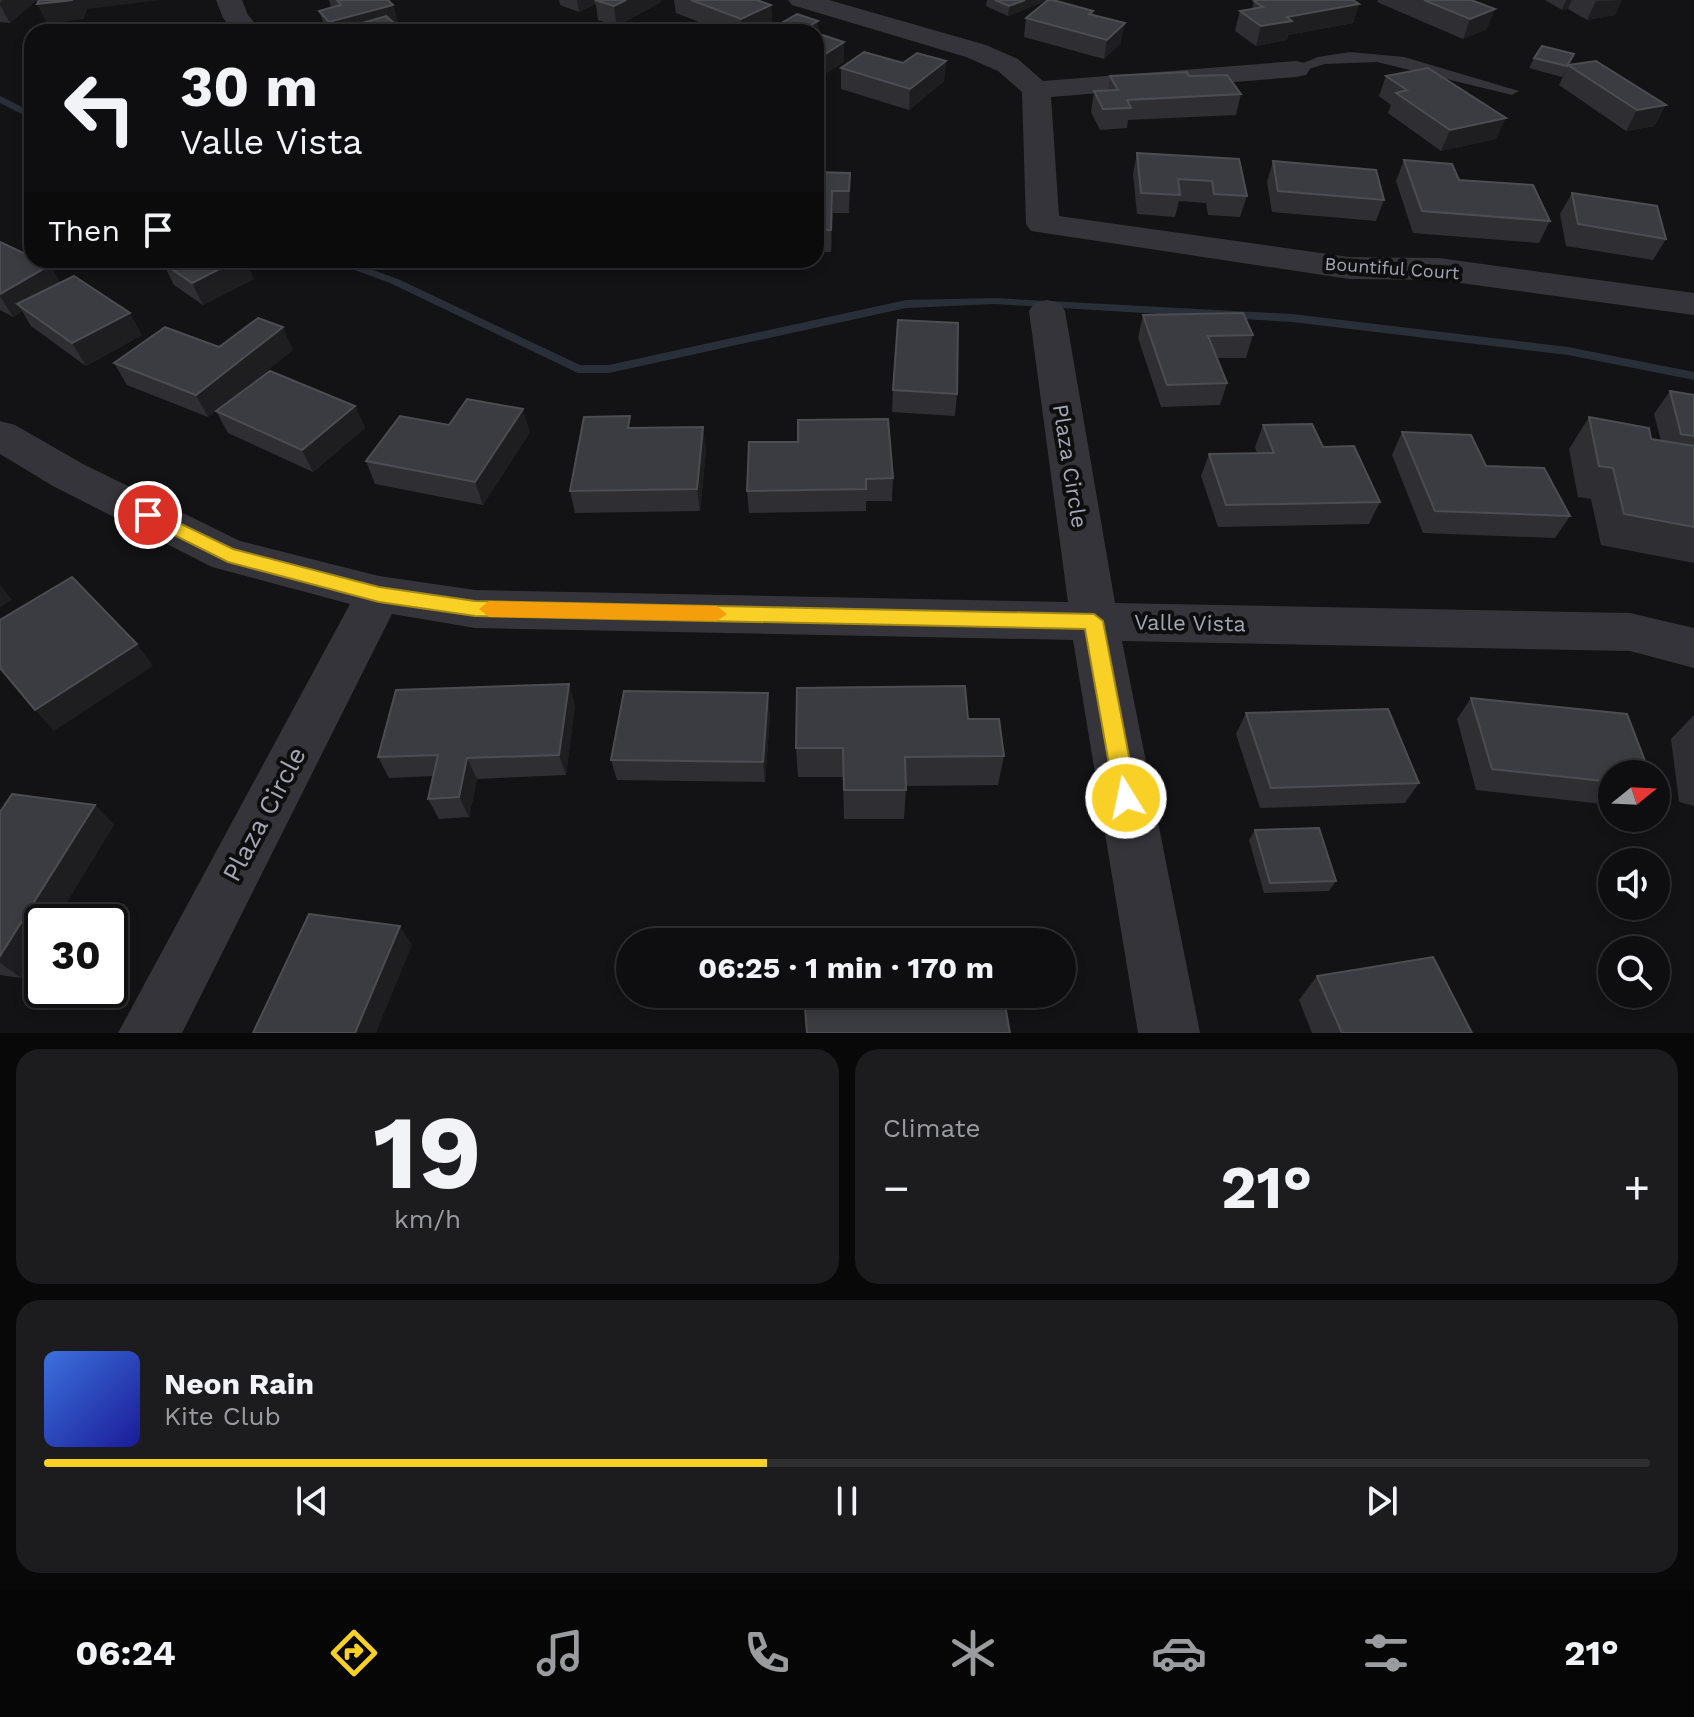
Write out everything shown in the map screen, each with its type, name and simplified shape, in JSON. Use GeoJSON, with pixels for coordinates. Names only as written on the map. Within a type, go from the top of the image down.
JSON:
{"type":"FeatureCollection","features":[{"type":"Feature","properties":{"kind":"street"},"geometry":{"type":"LineString","coordinates":[[229,0],[242,24]]}},
{"type":"Feature","properties":{"kind":"street"},"geometry":{"type":"LineString","coordinates":[[801,0],[976,51],[1008,65],[1036,90],[1296,69]]}},
{"type":"Feature","properties":{"kind":"street","name":"Bountiful Court"},"geometry":{"type":"LineString","coordinates":[[1036,90],[1043,224],[1349,268],[1439,269],[1694,304]]}},
{"type":"Feature","properties":{"kind":"street","name":"Plaza Circle"},"geometry":{"type":"LineString","coordinates":[[1047,311],[1094,621],[1169,1033]]}},
{"type":"Feature","properties":{"kind":"street","name":"Valle Vista"},"geometry":{"type":"LineString","coordinates":[[0,435],[68,475],[228,555],[379,594],[475,609],[1630,632],[1694,648]]}},
{"type":"Feature","properties":{"kind":"street","name":"Plaza Circle"},"geometry":{"type":"LineString","coordinates":[[149,1033],[379,594]]}},
{"type":"Feature","properties":{"kind":"lane"},"geometry":{"type":"LineString","coordinates":[[1296,69],[1334,56],[1377,55],[1512,91]]}},
{"type":"Feature","properties":{"kind":"building"},"geometry":{"type":"Polygon","coordinates":[[[39,0],[73,0],[37,4],[39,0]]]}},
{"type":"Feature","properties":{"kind":"building"},"geometry":{"type":"Polygon","coordinates":[[[337,0],[388,0],[393,5],[329,22],[319,11],[341,5],[337,0]]]}},
{"type":"Feature","properties":{"kind":"building"},"geometry":{"type":"Polygon","coordinates":[[[595,0],[626,0],[614,6],[595,0]]]}},
{"type":"Feature","properties":{"kind":"building"},"geometry":{"type":"Polygon","coordinates":[[[691,0],[757,0],[771,5],[741,19],[691,0]]]}},
{"type":"Feature","properties":{"kind":"building"},"geometry":{"type":"Polygon","coordinates":[[[995,0],[1025,0],[1009,6],[995,0]]]}},
{"type":"Feature","properties":{"kind":"building"},"geometry":{"type":"Polygon","coordinates":[[[1048,0],[1125,23],[1107,40],[1026,18],[1048,0]]]}},
{"type":"Feature","properties":{"kind":"building"},"geometry":{"type":"Polygon","coordinates":[[[1353,0],[1359,4],[1287,17],[1292,21],[1261,26],[1240,11],[1263,7],[1254,1],[1353,0]]]}},
{"type":"Feature","properties":{"kind":"building"},"geometry":{"type":"Polygon","coordinates":[[[1424,0],[1471,0],[1495,9],[1470,19],[1424,0]]]}},
{"type":"Feature","properties":{"kind":"building"},"geometry":{"type":"Polygon","coordinates":[[[797,14],[818,21],[813,24],[780,24],[797,14]]]}},
{"type":"Feature","properties":{"kind":"building"},"geometry":{"type":"Polygon","coordinates":[[[386,16],[395,24],[359,24],[386,16]]]}},
{"type":"Feature","properties":{"kind":"building"},"geometry":{"type":"Polygon","coordinates":[[[824,36],[844,42],[824,55],[824,36]]]}},
{"type":"Feature","properties":{"kind":"building"},"geometry":{"type":"Polygon","coordinates":[[[1542,46],[1574,54],[1567,66],[1534,58],[1542,46]]]}},
{"type":"Feature","properties":{"kind":"building"},"geometry":{"type":"Polygon","coordinates":[[[864,52],[903,63],[917,53],[946,61],[910,89],[841,68],[864,52]]]}},
{"type":"Feature","properties":{"kind":"building"},"geometry":{"type":"Polygon","coordinates":[[[1596,61],[1666,105],[1637,110],[1568,65],[1596,61]]]}},
{"type":"Feature","properties":{"kind":"building"},"geometry":{"type":"Polygon","coordinates":[[[1428,68],[1506,118],[1450,130],[1396,93],[1407,90],[1386,76],[1428,68]]]}},
{"type":"Feature","properties":{"kind":"building"},"geometry":{"type":"Polygon","coordinates":[[[1187,72],[1189,76],[1227,75],[1241,94],[1127,100],[1131,108],[1103,109],[1094,91],[1118,90],[1110,76],[1187,72]]]}},
{"type":"Feature","properties":{"kind":"building"},"geometry":{"type":"Polygon","coordinates":[[[1137,153],[1239,159],[1247,196],[1214,194],[1212,181],[1178,179],[1180,195],[1141,193],[1137,153]]]}},
{"type":"Feature","properties":{"kind":"building"},"geometry":{"type":"Polygon","coordinates":[[[1404,160],[1452,164],[1459,180],[1533,185],[1550,221],[1422,211],[1404,160]]]}},
{"type":"Feature","properties":{"kind":"building"},"geometry":{"type":"Polygon","coordinates":[[[1273,161],[1376,170],[1384,200],[1278,191],[1273,161]]]}},
{"type":"Feature","properties":{"kind":"building"},"geometry":{"type":"Polygon","coordinates":[[[824,172],[850,173],[849,191],[832,191],[831,230],[824,230],[824,172]]]}},
{"type":"Feature","properties":{"kind":"building"},"geometry":{"type":"Polygon","coordinates":[[[1572,193],[1657,206],[1666,239],[1578,224],[1572,193]]]}},
{"type":"Feature","properties":{"kind":"building"},"geometry":{"type":"Polygon","coordinates":[[[0,242],[24,253],[24,268],[45,268],[0,294],[0,242]]]}},
{"type":"Feature","properties":{"kind":"building"},"geometry":{"type":"Polygon","coordinates":[[[170,268],[221,268],[192,283],[170,268]]]}},
{"type":"Feature","properties":{"kind":"building"},"geometry":{"type":"Polygon","coordinates":[[[74,276],[130,313],[72,343],[17,304],[74,276]]]}},
{"type":"Feature","properties":{"kind":"building"},"geometry":{"type":"Polygon","coordinates":[[[1243,313],[1253,335],[1208,336],[1227,383],[1167,385],[1143,315],[1243,313]]]}},
{"type":"Feature","properties":{"kind":"building"},"geometry":{"type":"Polygon","coordinates":[[[258,318],[283,327],[196,395],[114,363],[165,327],[219,347],[258,318]]]}},
{"type":"Feature","properties":{"kind":"building"},"geometry":{"type":"Polygon","coordinates":[[[898,320],[958,323],[957,394],[893,390],[898,320]]]}},
{"type":"Feature","properties":{"kind":"building"},"geometry":{"type":"Polygon","coordinates":[[[270,371],[355,406],[302,450],[216,411],[270,371]]]}},
{"type":"Feature","properties":{"kind":"building"},"geometry":{"type":"Polygon","coordinates":[[[1670,391],[1694,395],[1694,436],[1681,434],[1670,391]]]}},
{"type":"Feature","properties":{"kind":"building"},"geometry":{"type":"Polygon","coordinates":[[[467,399],[523,409],[475,482],[366,461],[400,416],[449,425],[467,399]]]}},
{"type":"Feature","properties":{"kind":"building"},"geometry":{"type":"Polygon","coordinates":[[[630,416],[628,428],[703,427],[697,489],[570,491],[584,417],[630,416]]]}},
{"type":"Feature","properties":{"kind":"building"},"geometry":{"type":"Polygon","coordinates":[[[1589,417],[1649,428],[1651,439],[1694,446],[1694,527],[1624,514],[1613,468],[1599,466],[1589,417]]]}},
{"type":"Feature","properties":{"kind":"building"},"geometry":{"type":"Polygon","coordinates":[[[888,419],[893,478],[866,479],[866,489],[747,491],[749,442],[798,442],[798,420],[888,419]]]}},
{"type":"Feature","properties":{"kind":"building"},"geometry":{"type":"Polygon","coordinates":[[[1312,424],[1323,447],[1354,446],[1380,502],[1226,505],[1209,454],[1274,453],[1263,425],[1312,424]]]}},
{"type":"Feature","properties":{"kind":"building"},"geometry":{"type":"Polygon","coordinates":[[[1402,432],[1471,435],[1486,466],[1544,468],[1570,516],[1435,511],[1402,432]]]}},
{"type":"Feature","properties":{"kind":"building"},"geometry":{"type":"Polygon","coordinates":[[[72,577],[137,644],[35,710],[0,668],[0,620],[72,577]]]}},
{"type":"Feature","properties":{"kind":"building"},"geometry":{"type":"Polygon","coordinates":[[[569,684],[559,755],[467,758],[459,797],[428,799],[438,755],[378,757],[396,690],[569,684]]]}},
{"type":"Feature","properties":{"kind":"building"},"geometry":{"type":"Polygon","coordinates":[[[965,686],[968,719],[999,719],[1004,756],[905,757],[906,790],[844,790],[843,748],[796,748],[797,688],[965,686]]]}},
{"type":"Feature","properties":{"kind":"building"},"geometry":{"type":"Polygon","coordinates":[[[624,691],[768,693],[763,762],[611,760],[624,691]]]}},
{"type":"Feature","properties":{"kind":"building"},"geometry":{"type":"Polygon","coordinates":[[[1471,698],[1627,714],[1645,760],[1598,760],[1598,780],[1492,769],[1471,698]]]}},
{"type":"Feature","properties":{"kind":"building"},"geometry":{"type":"Polygon","coordinates":[[[1388,709],[1419,783],[1271,788],[1246,713],[1388,709]]]}},
{"type":"Feature","properties":{"kind":"building"},"geometry":{"type":"Polygon","coordinates":[[[12,794],[95,805],[33,904],[24,904],[24,918],[0,956],[0,812],[12,794]]]}},
{"type":"Feature","properties":{"kind":"building"},"geometry":{"type":"Polygon","coordinates":[[[1319,828],[1336,881],[1270,883],[1255,830],[1319,828]]]}},
{"type":"Feature","properties":{"kind":"building"},"geometry":{"type":"Polygon","coordinates":[[[309,914],[400,926],[355,1033],[253,1033],[309,914]]]}},
{"type":"Feature","properties":{"kind":"building"},"geometry":{"type":"Polygon","coordinates":[[[1433,957],[1472,1033],[1342,1033],[1317,976],[1433,957]]]}},
{"type":"Feature","properties":{"kind":"building"},"geometry":{"type":"Polygon","coordinates":[[[805,1008],[1006,1008],[1010,1033],[807,1033],[805,1008]]]}},
{"type":"Feature","properties":{"kind":"waterway"},"geometry":{"type":"LineString","coordinates":[[0,99],[24,112]]}},
{"type":"Feature","properties":{"kind":"waterway"},"geometry":{"type":"LineString","coordinates":[[357,268],[394,281],[578,369],[609,369],[906,304],[995,301],[1292,318],[1568,351],[1694,376]]}},
{"type":"Feature","properties":{"kind":"slow traffic"},"geometry":{"type":"LineString","coordinates":[[489,609],[717,614]]}},
{"type":"Feature","properties":{"kind":"route"},"geometry":{"type":"LineString","coordinates":[[148,515],[228,555],[379,594],[475,609],[1094,621],[1126,798]]}}]}
